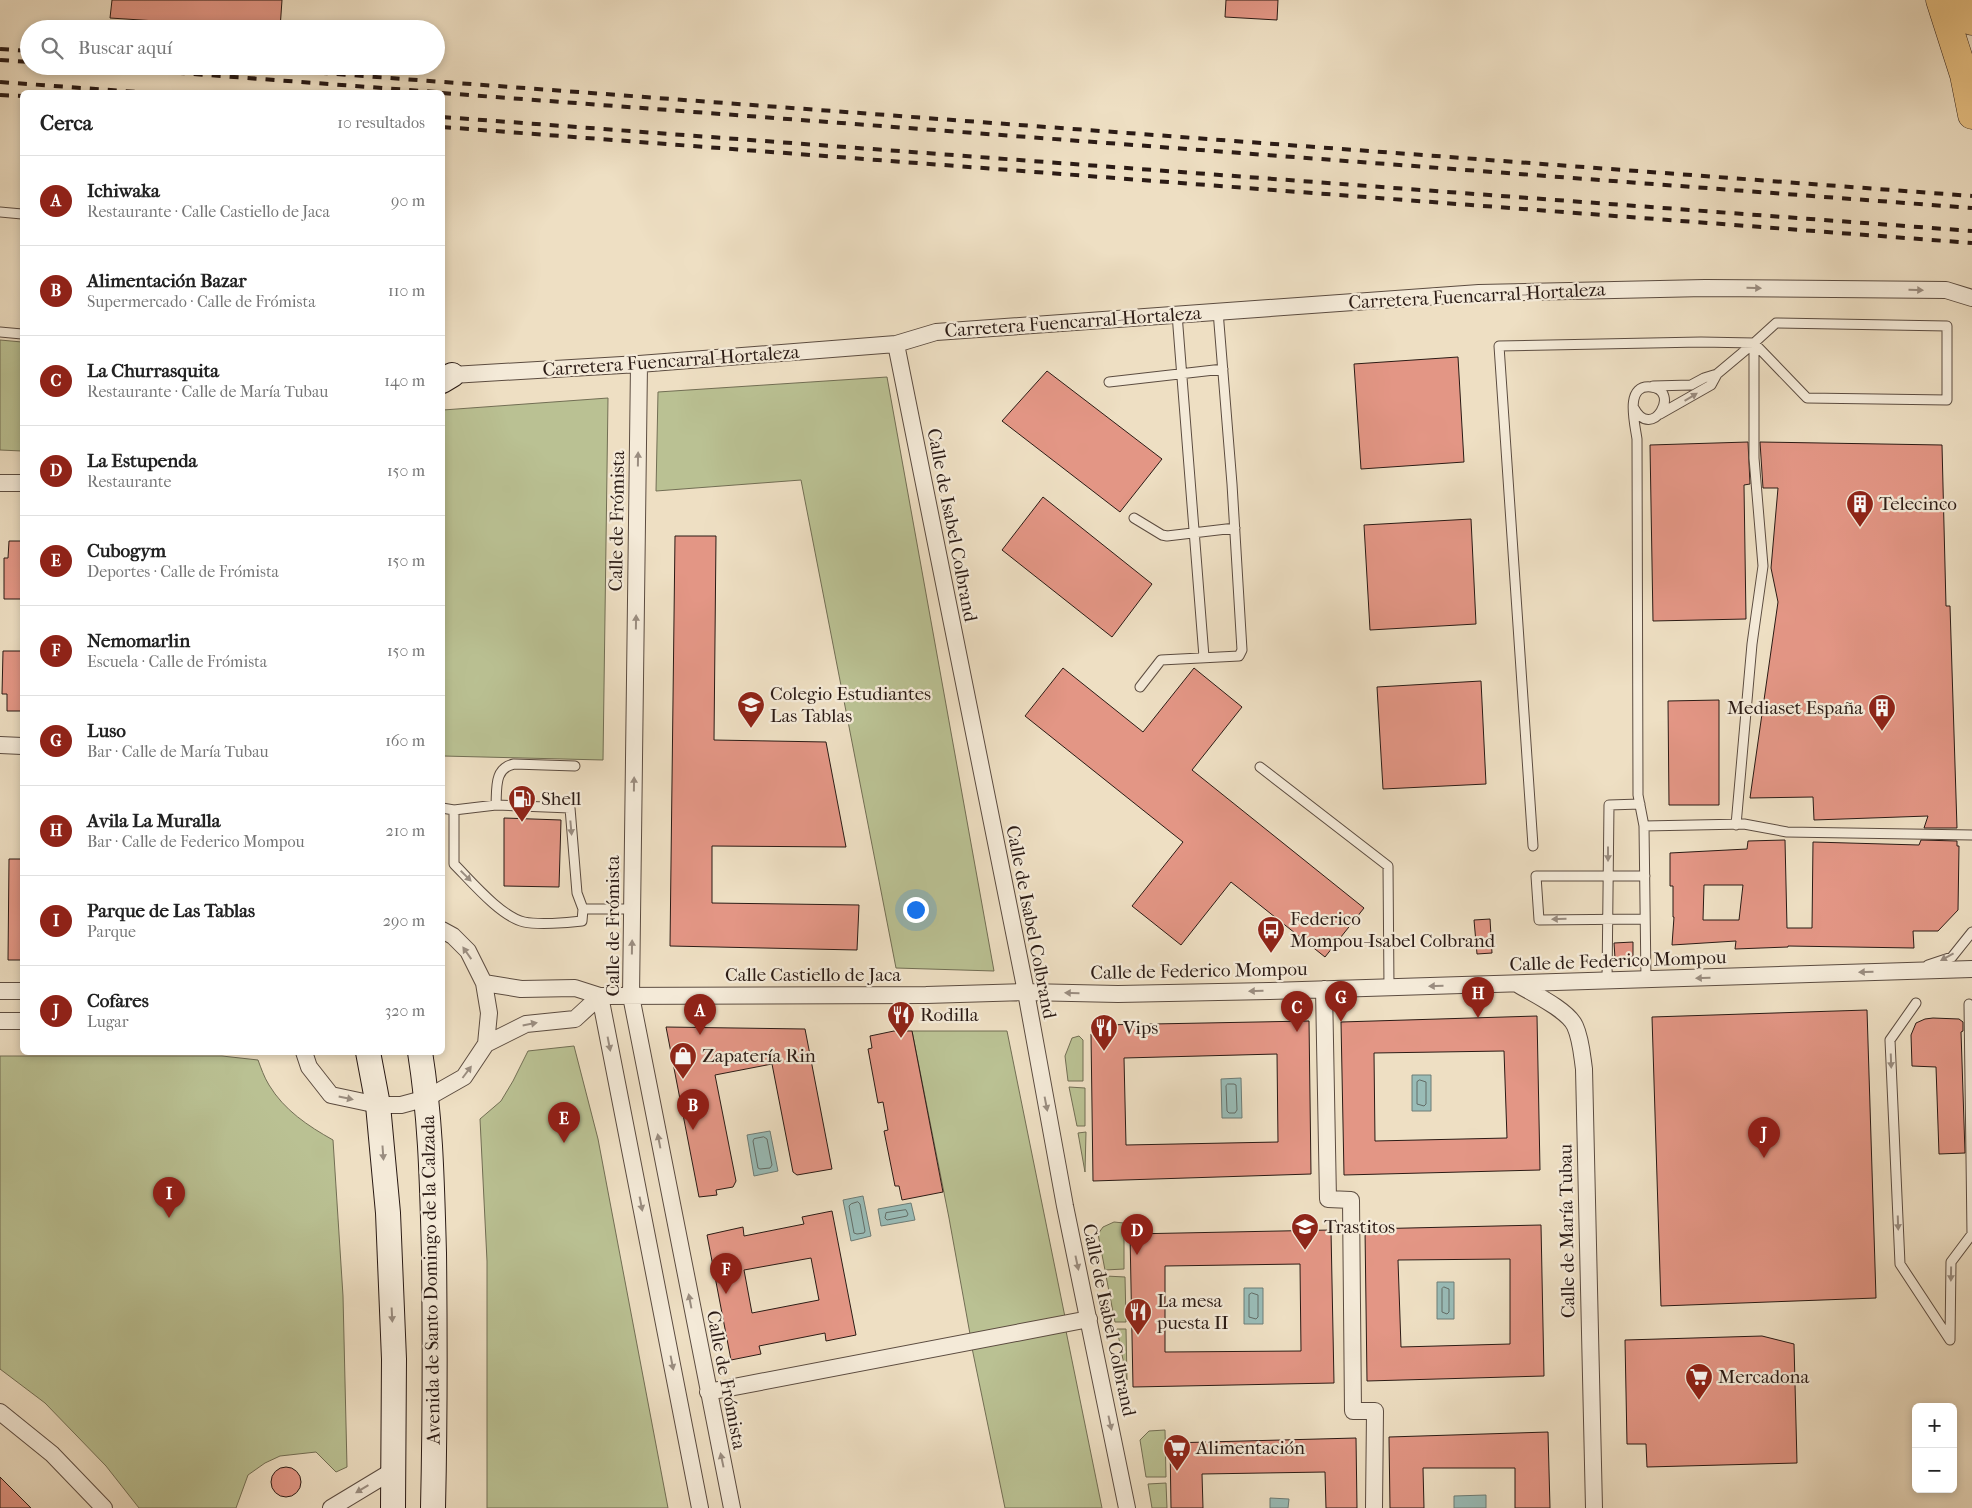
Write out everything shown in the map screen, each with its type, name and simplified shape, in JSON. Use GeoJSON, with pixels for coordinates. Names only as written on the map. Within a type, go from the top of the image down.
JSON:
{"type":"FeatureCollection","features":[{"type":"Feature","properties":{"kind":"highway"},"geometry":{"type":"LineString","coordinates":[[1957,8],[1964,75],[1972,114]]}},
{"type":"Feature","properties":{"kind":"street","name":"Carretera Fuencarral-Hortaleza"},"geometry":{"type":"LineString","coordinates":[[446,377],[896,344],[936,332],[1479,293],[1705,288],[1946,290],[1972,298]]}},
{"type":"Feature","properties":{"kind":"street","name":"Calle de Isabel Colbrand"},"geometry":{"type":"LineString","coordinates":[[896,344],[1026,992],[1065,1206],[1127,1508]]}},
{"type":"Feature","properties":{"kind":"street","name":"Calle de Frómista"},"geometry":{"type":"LineString","coordinates":[[639,364],[631,996],[732,1508]]}},
{"type":"Feature","properties":{"kind":"street"},"geometry":{"type":"LineString","coordinates":[[0,483],[20,483]]}},
{"type":"Feature","properties":{"kind":"street"},"geometry":{"type":"LineString","coordinates":[[0,745],[20,746]]}},
{"type":"Feature","properties":{"kind":"street"},"geometry":{"type":"LineString","coordinates":[[305,1055],[309,1067],[331,1095],[378,1105],[401,1105],[427,1098],[464,1077],[486,1044],[489,1013],[484,983],[468,952],[453,936],[445,932]]}},
{"type":"Feature","properties":{"kind":"street","name":"Calle de Federico Mompou"},"geometry":{"type":"LineString","coordinates":[[1026,992],[1118,994],[1389,988],[1972,969]]}},
{"type":"Feature","properties":{"kind":"street","name":"Calle Castiello de Jaca"},"geometry":{"type":"LineString","coordinates":[[484,983],[521,989],[575,988],[600,996],[926,995],[1026,992]]}},
{"type":"Feature","properties":{"kind":"street","name":"Calle de María Tubau"},"geometry":{"type":"LineString","coordinates":[[1517,984],[1550,1003],[1574,1024],[1581,1046],[1584,1069],[1594,1508]]}},
{"type":"Feature","properties":{"kind":"street"},"geometry":{"type":"LineString","coordinates":[[1324,989],[1328,1198],[1351,1200],[1353,1411],[1375,1410],[1374,1508]]}},
{"type":"Feature","properties":{"kind":"street"},"geometry":{"type":"LineString","coordinates":[[0,991],[20,992]]}},
{"type":"Feature","properties":{"kind":"street","name":"Calle de Frómista"},"geometry":{"type":"LineString","coordinates":[[600,996],[700,1508]]}},
{"type":"Feature","properties":{"kind":"street"},"geometry":{"type":"LineString","coordinates":[[486,1044],[526,1024],[575,1019],[600,996]]}},
{"type":"Feature","properties":{"kind":"street"},"geometry":{"type":"LineString","coordinates":[[0,1020],[20,1021]]}},
{"type":"Feature","properties":{"kind":"street","name":"Avenida de Santo Domingo de la Calzada"},"geometry":{"type":"LineString","coordinates":[[369,1055],[378,1105],[388,1213],[394,1350],[393,1508]]}},
{"type":"Feature","properties":{"kind":"street","name":"Avenida de Santo Domingo de la Calzada"},"geometry":{"type":"LineString","coordinates":[[420,1055],[427,1098],[432,1156],[436,1361],[433,1508]]}},
{"type":"Feature","properties":{"kind":"street"},"geometry":{"type":"LineString","coordinates":[[708,1392],[1089,1319]]}},
{"type":"Feature","properties":{"kind":"street"},"geometry":{"type":"LineString","coordinates":[[0,1412],[52,1454],[104,1508]]}},
{"type":"Feature","properties":{"kind":"street"},"geometry":{"type":"LineString","coordinates":[[331,1508],[394,1470]]}},
{"type":"Feature","properties":{"kind":"lane"},"geometry":{"type":"LineString","coordinates":[[0,212],[20,214]]}},
{"type":"Feature","properties":{"kind":"lane"},"geometry":{"type":"LineString","coordinates":[[1140,687],[1161,660],[1238,656],[1242,650],[1235,528],[1218,312]]}},
{"type":"Feature","properties":{"kind":"lane"},"geometry":{"type":"LineString","coordinates":[[1177,314],[1204,657]]}},
{"type":"Feature","properties":{"kind":"lane"},"geometry":{"type":"LineString","coordinates":[[1532,846],[1499,346],[1701,342],[1754,343],[1807,398],[1947,400],[1946,326],[1776,322],[1754,343],[1717,374],[1711,385],[1655,417],[1645,418],[1640,416],[1634,408]]}},
{"type":"Feature","properties":{"kind":"lane"},"geometry":{"type":"LineString","coordinates":[[0,332],[20,334]]}},
{"type":"Feature","properties":{"kind":"lane"},"geometry":{"type":"LineString","coordinates":[[1736,825],[1752,644],[1763,566],[1754,458],[1754,343]]}},
{"type":"Feature","properties":{"kind":"lane"},"geometry":{"type":"LineString","coordinates":[[1109,382],[1222,369]]}},
{"type":"Feature","properties":{"kind":"lane"},"geometry":{"type":"LineString","coordinates":[[1646,980],[1644,826],[1638,795],[1637,439],[1633,402],[1636,393],[1645,387],[1691,385],[1717,374]]}},
{"type":"Feature","properties":{"kind":"lane"},"geometry":{"type":"LineString","coordinates":[[1650,387],[1659,391],[1664,400],[1665,405],[1660,414]]}},
{"type":"Feature","properties":{"kind":"lane"},"geometry":{"type":"LineString","coordinates":[[1637,439],[1645,418]]}},
{"type":"Feature","properties":{"kind":"lane"},"geometry":{"type":"LineString","coordinates":[[1134,518],[1162,535],[1194,534],[1235,528]]}},
{"type":"Feature","properties":{"kind":"lane"},"geometry":{"type":"LineString","coordinates":[[496,805],[497,777],[507,766],[514,764],[575,766]]}},
{"type":"Feature","properties":{"kind":"lane"},"geometry":{"type":"LineString","coordinates":[[1260,767],[1388,866],[1389,988]]}},
{"type":"Feature","properties":{"kind":"lane"},"geometry":{"type":"LineString","coordinates":[[1607,981],[1609,805],[1640,804]]}},
{"type":"Feature","properties":{"kind":"lane"},"geometry":{"type":"LineString","coordinates":[[445,808],[454,810],[496,805],[570,808],[577,893],[583,909],[582,921],[523,922],[498,908],[454,864],[454,810]]}},
{"type":"Feature","properties":{"kind":"lane"},"geometry":{"type":"LineString","coordinates":[[1644,826],[1744,824],[1787,832],[1972,835]]}},
{"type":"Feature","properties":{"kind":"lane"},"geometry":{"type":"LineString","coordinates":[[1645,876],[1536,876],[1539,920],[1645,919]]}},
{"type":"Feature","properties":{"kind":"lane"},"geometry":{"type":"LineString","coordinates":[[583,909],[632,909]]}},
{"type":"Feature","properties":{"kind":"lane"},"geometry":{"type":"LineString","coordinates":[[1914,971],[1952,957],[1972,932]]}},
{"type":"Feature","properties":{"kind":"lane"},"geometry":{"type":"LineString","coordinates":[[1916,1002],[1890,1040],[1900,1264],[1950,1340],[1952,1262],[1972,1234],[1969,1004]]}},
{"type":"Feature","properties":{"kind":"green space"},"geometry":{"type":"Polygon","coordinates":[[[0,340],[20,342],[20,451],[0,450],[0,340]]]}},
{"type":"Feature","properties":{"kind":"green space"},"geometry":{"type":"Polygon","coordinates":[[[887,377],[994,971],[896,968],[801,480],[656,491],[658,392],[887,377]]]}},
{"type":"Feature","properties":{"kind":"green space"},"geometry":{"type":"Polygon","coordinates":[[[608,398],[603,760],[445,756],[445,410],[608,398]]]}},
{"type":"Feature","properties":{"kind":"green space"},"geometry":{"type":"Polygon","coordinates":[[[912,1031],[1007,1031],[1065,1317],[970,1334],[912,1031]]]}},
{"type":"Feature","properties":{"kind":"green space"},"geometry":{"type":"Polygon","coordinates":[[[1079,1036],[1083,1040],[1083,1081],[1068,1081],[1065,1056],[1072,1038],[1079,1036]]]}},
{"type":"Feature","properties":{"kind":"green space"},"geometry":{"type":"Polygon","coordinates":[[[574,1046],[598,1139],[668,1508],[487,1508],[487,1261],[480,1119],[501,1101],[528,1051],[574,1046]]]}},
{"type":"Feature","properties":{"kind":"green space"},"geometry":{"type":"Polygon","coordinates":[[[0,1056],[222,1056],[258,1060],[267,1082],[289,1110],[333,1140],[343,1296],[347,1467],[336,1472],[316,1452],[280,1456],[265,1463],[248,1475],[236,1508],[139,1508],[106,1466],[45,1403],[0,1369],[0,1056]]]}},
{"type":"Feature","properties":{"kind":"green space"},"geometry":{"type":"Polygon","coordinates":[[[1069,1087],[1085,1088],[1085,1126],[1077,1126],[1069,1087]]]}},
{"type":"Feature","properties":{"kind":"green space"},"geometry":{"type":"Polygon","coordinates":[[[1086,1132],[1085,1172],[1078,1133],[1086,1132]]]}},
{"type":"Feature","properties":{"kind":"green space"},"geometry":{"type":"Polygon","coordinates":[[[1114,1222],[1124,1223],[1124,1269],[1105,1270],[1098,1234],[1103,1227],[1114,1222]]]}},
{"type":"Feature","properties":{"kind":"green space"},"geometry":{"type":"Polygon","coordinates":[[[1106,1276],[1125,1277],[1126,1322],[1115,1322],[1106,1276]]]}},
{"type":"Feature","properties":{"kind":"green space"},"geometry":{"type":"Polygon","coordinates":[[[1117,1329],[1126,1329],[1127,1380],[1117,1329]]]}},
{"type":"Feature","properties":{"kind":"green space"},"geometry":{"type":"Polygon","coordinates":[[[1066,1331],[1102,1508],[1005,1508],[972,1348],[1066,1331]]]}},
{"type":"Feature","properties":{"kind":"green space"},"geometry":{"type":"Polygon","coordinates":[[[1165,1430],[1166,1477],[1146,1477],[1140,1440],[1149,1431],[1165,1430]]]}},
{"type":"Feature","properties":{"kind":"green space"},"geometry":{"type":"Polygon","coordinates":[[[1166,1483],[1167,1508],[1152,1508],[1148,1484],[1166,1483]]]}},
{"type":"Feature","properties":{"kind":"water"},"geometry":{"type":"Polygon","coordinates":[[[1412,1075],[1431,1075],[1431,1111],[1412,1111],[1412,1075]]]}},
{"type":"Feature","properties":{"kind":"water"},"geometry":{"type":"Polygon","coordinates":[[[1241,1078],[1242,1118],[1222,1118],[1221,1079],[1241,1078]]]}},
{"type":"Feature","properties":{"kind":"water"},"geometry":{"type":"Polygon","coordinates":[[[770,1131],[778,1171],[754,1176],[747,1135],[770,1131]]]}},
{"type":"Feature","properties":{"kind":"water"},"geometry":{"type":"Polygon","coordinates":[[[863,1196],[871,1236],[851,1241],[843,1200],[863,1196]]]}},
{"type":"Feature","properties":{"kind":"water"},"geometry":{"type":"Polygon","coordinates":[[[911,1203],[915,1220],[881,1226],[878,1209],[911,1203]]]}},
{"type":"Feature","properties":{"kind":"water"},"geometry":{"type":"Polygon","coordinates":[[[1437,1282],[1454,1282],[1454,1319],[1437,1319],[1437,1282]]]}},
{"type":"Feature","properties":{"kind":"water"},"geometry":{"type":"Polygon","coordinates":[[[1244,1288],[1263,1288],[1263,1324],[1244,1324],[1244,1288]]]}},
{"type":"Feature","properties":{"kind":"water"},"geometry":{"type":"Polygon","coordinates":[[[1486,1495],[1486,1508],[1454,1508],[1454,1496],[1486,1495]]]}},
{"type":"Feature","properties":{"kind":"water"},"geometry":{"type":"Polygon","coordinates":[[[1270,1498],[1289,1499],[1288,1508],[1270,1508],[1270,1498]]]}},
{"type":"Feature","properties":{"kind":"building"},"geometry":{"type":"Polygon","coordinates":[[[112,0],[282,0],[281,20],[141,20],[110,18],[112,0]]]}},
{"type":"Feature","properties":{"kind":"building"},"geometry":{"type":"Polygon","coordinates":[[[1226,0],[1278,0],[1277,20],[1225,17],[1226,0]]]}},
{"type":"Feature","properties":{"kind":"building"},"geometry":{"type":"Polygon","coordinates":[[[1458,357],[1464,462],[1361,469],[1354,364],[1458,357]]]}},
{"type":"Feature","properties":{"kind":"building"},"geometry":{"type":"Polygon","coordinates":[[[1047,371],[1162,459],[1120,512],[1002,421],[1047,371]]]}},
{"type":"Feature","properties":{"kind":"building"},"geometry":{"type":"Polygon","coordinates":[[[1748,442],[1750,484],[1744,485],[1746,619],[1653,621],[1650,445],[1748,442]]]}},
{"type":"Feature","properties":{"kind":"building"},"geometry":{"type":"Polygon","coordinates":[[[1760,442],[1942,445],[1946,606],[1950,606],[1957,828],[1924,828],[1928,816],[1814,820],[1813,797],[1750,798],[1778,602],[1771,568],[1778,488],[1763,488],[1760,442]]]}},
{"type":"Feature","properties":{"kind":"building"},"geometry":{"type":"Polygon","coordinates":[[[1043,497],[1152,584],[1112,637],[1002,550],[1043,497]]]}},
{"type":"Feature","properties":{"kind":"building"},"geometry":{"type":"Polygon","coordinates":[[[1471,519],[1476,624],[1370,630],[1364,525],[1471,519]]]}},
{"type":"Feature","properties":{"kind":"building"},"geometry":{"type":"Polygon","coordinates":[[[675,536],[716,536],[714,740],[826,742],[846,847],[712,846],[712,903],[859,905],[857,950],[670,946],[675,536]]]}},
{"type":"Feature","properties":{"kind":"building"},"geometry":{"type":"Polygon","coordinates":[[[9,541],[20,541],[20,599],[4,599],[4,558],[8,558],[9,541]]]}},
{"type":"Feature","properties":{"kind":"building"},"geometry":{"type":"Polygon","coordinates":[[[3,651],[20,651],[20,711],[7,711],[7,694],[2,694],[3,651]]]}},
{"type":"Feature","properties":{"kind":"building"},"geometry":{"type":"Polygon","coordinates":[[[1063,668],[1143,732],[1194,668],[1242,707],[1192,770],[1364,908],[1325,957],[1231,882],[1181,945],[1132,906],[1183,842],[1025,716],[1063,668]]]}},
{"type":"Feature","properties":{"kind":"building"},"geometry":{"type":"Polygon","coordinates":[[[1481,681],[1486,784],[1383,789],[1377,687],[1481,681]]]}},
{"type":"Feature","properties":{"kind":"building"},"geometry":{"type":"Polygon","coordinates":[[[1719,700],[1719,805],[1669,805],[1668,701],[1719,700]]]}},
{"type":"Feature","properties":{"kind":"building"},"geometry":{"type":"Polygon","coordinates":[[[504,818],[561,820],[559,887],[504,886],[504,818]]]}},
{"type":"Feature","properties":{"kind":"building"},"geometry":{"type":"Polygon","coordinates":[[[1785,840],[1787,928],[1812,928],[1813,842],[1919,845],[1921,840],[1957,841],[1957,846],[1959,846],[1958,910],[1938,931],[1913,931],[1914,948],[1788,946],[1735,949],[1736,941],[1672,945],[1674,917],[1673,886],[1670,886],[1670,853],[1747,849],[1748,841],[1785,840]],[[1704,885],[1703,920],[1739,920],[1743,885],[1704,885]]]}},
{"type":"Feature","properties":{"kind":"building"},"geometry":{"type":"Polygon","coordinates":[[[9,859],[20,859],[20,960],[8,960],[9,859]]]}},
{"type":"Feature","properties":{"kind":"building"},"geometry":{"type":"Polygon","coordinates":[[[1490,919],[1492,953],[1477,954],[1474,920],[1490,919]]]}},
{"type":"Feature","properties":{"kind":"building"},"geometry":{"type":"Polygon","coordinates":[[[1633,942],[1633,957],[1615,958],[1614,943],[1633,942]]]}},
{"type":"Feature","properties":{"kind":"building"},"geometry":{"type":"Polygon","coordinates":[[[1867,1010],[1876,1298],[1661,1306],[1652,1017],[1867,1010]]]}},
{"type":"Feature","properties":{"kind":"building"},"geometry":{"type":"Polygon","coordinates":[[[1537,1016],[1540,1170],[1344,1175],[1341,1022],[1537,1016]],[[1504,1051],[1374,1053],[1375,1141],[1507,1138],[1504,1051]]]}},
{"type":"Feature","properties":{"kind":"building"},"geometry":{"type":"Polygon","coordinates":[[[1933,1018],[1959,1019],[1963,1022],[1963,1031],[1961,1032],[1965,1153],[1939,1154],[1936,1067],[1912,1066],[1911,1035],[1916,1023],[1933,1018]]]}},
{"type":"Feature","properties":{"kind":"building"},"geometry":{"type":"Polygon","coordinates":[[[1309,1021],[1311,1174],[1093,1181],[1091,1034],[1100,1025],[1309,1021]],[[1277,1054],[1124,1058],[1126,1145],[1278,1142],[1277,1054]]]}},
{"type":"Feature","properties":{"kind":"building"},"geometry":{"type":"Polygon","coordinates":[[[666,1027],[805,1029],[832,1169],[797,1175],[793,1172],[772,1064],[715,1075],[736,1181],[733,1187],[716,1190],[717,1195],[699,1197],[666,1027]]]}},
{"type":"Feature","properties":{"kind":"building"},"geometry":{"type":"Polygon","coordinates":[[[894,1031],[912,1031],[943,1192],[902,1200],[899,1186],[895,1186],[884,1131],[888,1130],[883,1102],[878,1103],[868,1049],[872,1048],[870,1036],[894,1031]]]}},
{"type":"Feature","properties":{"kind":"building"},"geometry":{"type":"Polygon","coordinates":[[[832,1211],[856,1335],[826,1341],[825,1333],[759,1346],[761,1354],[731,1360],[707,1235],[743,1227],[744,1236],[804,1224],[802,1217],[832,1211]],[[811,1258],[744,1270],[752,1313],[819,1300],[811,1258]]]}},
{"type":"Feature","properties":{"kind":"building"},"geometry":{"type":"Polygon","coordinates":[[[1541,1225],[1544,1376],[1367,1381],[1365,1229],[1541,1225]],[[1510,1259],[1398,1260],[1401,1347],[1510,1344],[1510,1259]]]}},
{"type":"Feature","properties":{"kind":"building"},"geometry":{"type":"Polygon","coordinates":[[[1331,1230],[1334,1383],[1133,1387],[1130,1234],[1331,1230]],[[1300,1264],[1165,1266],[1165,1352],[1301,1351],[1300,1264]]]}},
{"type":"Feature","properties":{"kind":"building"},"geometry":{"type":"Polygon","coordinates":[[[1762,1336],[1794,1344],[1797,1463],[1647,1467],[1646,1444],[1627,1444],[1625,1340],[1762,1336]]]}},
{"type":"Feature","properties":{"kind":"building"},"geometry":{"type":"Polygon","coordinates":[[[1548,1432],[1550,1508],[1515,1508],[1515,1468],[1423,1468],[1424,1508],[1390,1508],[1389,1437],[1548,1432]]]}},
{"type":"Feature","properties":{"kind":"building"},"geometry":{"type":"Polygon","coordinates":[[[1356,1438],[1357,1508],[1326,1508],[1325,1472],[1202,1474],[1203,1508],[1171,1508],[1170,1443],[1356,1438]]]}},
{"type":"Feature","properties":{"kind":"building"},"geometry":{"type":"Polygon","coordinates":[[[286,1467],[292,1468],[300,1476],[300,1488],[292,1496],[286,1497],[280,1496],[272,1488],[271,1482],[272,1476],[280,1468],[286,1467]]]}},
{"type":"Feature","properties":{"kind":"building"},"geometry":{"type":"Polygon","coordinates":[[[0,1477],[31,1508],[0,1508],[0,1477]]]}},
{"type":"Feature","properties":{"kind":"railway"},"geometry":{"type":"LineString","coordinates":[[0,49],[20,50]]}},
{"type":"Feature","properties":{"kind":"railway"},"geometry":{"type":"LineString","coordinates":[[0,60],[20,61]]}},
{"type":"Feature","properties":{"kind":"railway"},"geometry":{"type":"LineString","coordinates":[[207,75],[409,90]]}},
{"type":"Feature","properties":{"kind":"railway"},"geometry":{"type":"LineString","coordinates":[[350,75],[1972,196]]}},
{"type":"Feature","properties":{"kind":"railway"},"geometry":{"type":"LineString","coordinates":[[0,82],[110,90]]}},
{"type":"Feature","properties":{"kind":"railway"},"geometry":{"type":"LineString","coordinates":[[445,93],[1972,208]]}},
{"type":"Feature","properties":{"kind":"railway"},"geometry":{"type":"LineString","coordinates":[[0,95],[20,96]]}},
{"type":"Feature","properties":{"kind":"railway"},"geometry":{"type":"LineString","coordinates":[[445,117],[1972,231]]}},
{"type":"Feature","properties":{"kind":"railway"},"geometry":{"type":"LineString","coordinates":[[445,127],[1972,243]]}},
{"type":"Feature","properties":{"kind":"place","name":"Telecinco"},"geometry":{"type":"Point","coordinates":[1860,528]}},
{"type":"Feature","properties":{"kind":"place","name":"Colegio Estudiantes Las Tablas"},"geometry":{"type":"Point","coordinates":[751,729]}},
{"type":"Feature","properties":{"kind":"place","name":"Mediaset España"},"geometry":{"type":"Point","coordinates":[1882,732]}},
{"type":"Feature","properties":{"kind":"place","name":"Shell"},"geometry":{"type":"Point","coordinates":[522,823]}},
{"type":"Feature","properties":{"kind":"place","name":"Federico Mompou-Isabel Colbrand"},"geometry":{"type":"Point","coordinates":[1271,954]}},
{"type":"Feature","properties":{"kind":"place","name":"Avila La Muralla"},"geometry":{"type":"Point","coordinates":[1478,1018]}},
{"type":"Feature","properties":{"kind":"place","name":"Luso"},"geometry":{"type":"Point","coordinates":[1341,1022]}},
{"type":"Feature","properties":{"kind":"place","name":"La Churrasquita"},"geometry":{"type":"Point","coordinates":[1297,1032]}},
{"type":"Feature","properties":{"kind":"place","name":"Ichiwaka"},"geometry":{"type":"Point","coordinates":[700,1035]}},
{"type":"Feature","properties":{"kind":"place","name":"Rodilla"},"geometry":{"type":"Point","coordinates":[901,1039]}},
{"type":"Feature","properties":{"kind":"place","name":"Vips"},"geometry":{"type":"Point","coordinates":[1104,1052]}},
{"type":"Feature","properties":{"kind":"place","name":"Zapatería Rin"},"geometry":{"type":"Point","coordinates":[683,1080]}},
{"type":"Feature","properties":{"kind":"place","name":"Alimentación Bazar"},"geometry":{"type":"Point","coordinates":[693,1130]}},
{"type":"Feature","properties":{"kind":"place","name":"Cubogym"},"geometry":{"type":"Point","coordinates":[564,1143]}},
{"type":"Feature","properties":{"kind":"place","name":"Cofares"},"geometry":{"type":"Point","coordinates":[1764,1158]}},
{"type":"Feature","properties":{"kind":"place","name":"Parque de Las Tablas"},"geometry":{"type":"Point","coordinates":[169,1218]}},
{"type":"Feature","properties":{"kind":"place","name":"Trastitos"},"geometry":{"type":"Point","coordinates":[1305,1251]}},
{"type":"Feature","properties":{"kind":"place","name":"La Estupenda"},"geometry":{"type":"Point","coordinates":[1137,1255]}},
{"type":"Feature","properties":{"kind":"place","name":"Nemomarlin"},"geometry":{"type":"Point","coordinates":[726,1294]}},
{"type":"Feature","properties":{"kind":"place","name":"La mesa puesta II"},"geometry":{"type":"Point","coordinates":[1138,1336]}},
{"type":"Feature","properties":{"kind":"place","name":"Mercadona"},"geometry":{"type":"Point","coordinates":[1699,1401]}},
{"type":"Feature","properties":{"kind":"place","name":"Alimentación"},"geometry":{"type":"Point","coordinates":[1177,1472]}}]}
